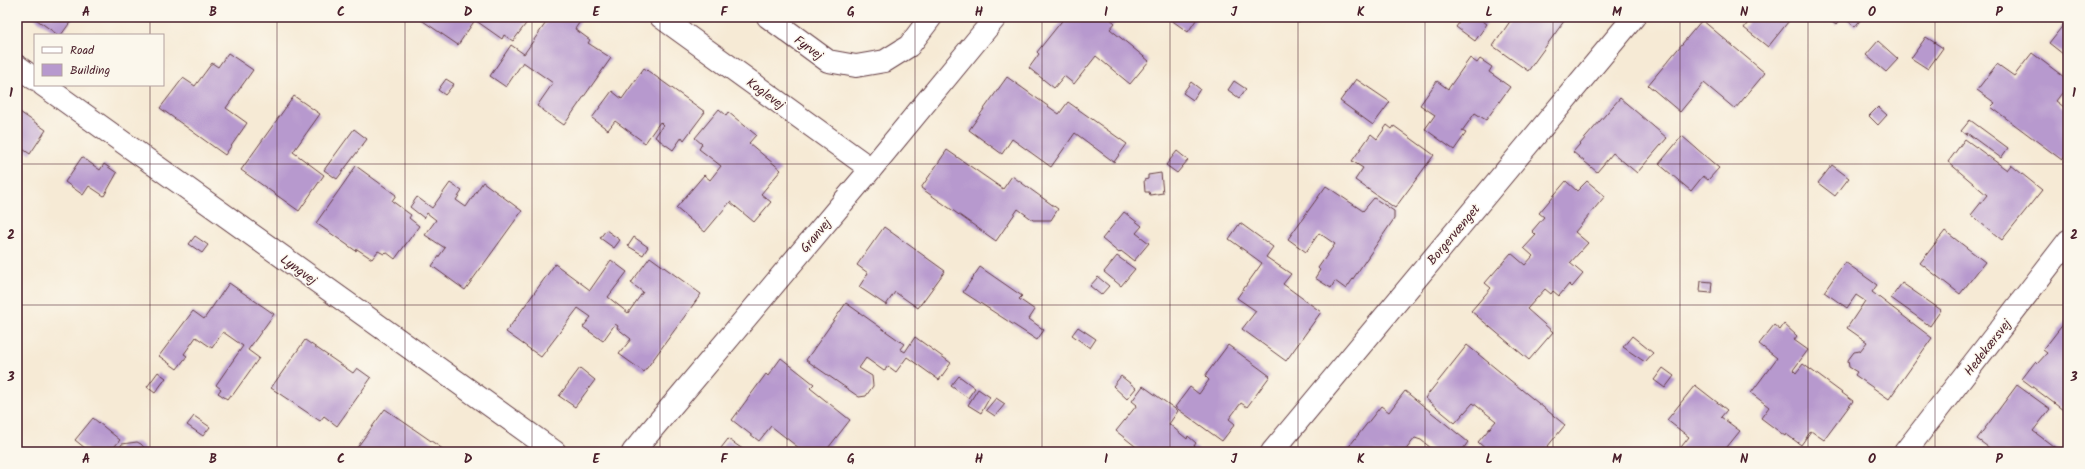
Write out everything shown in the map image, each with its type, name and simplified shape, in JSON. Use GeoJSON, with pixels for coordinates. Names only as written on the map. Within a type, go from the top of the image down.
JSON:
{"type":"FeatureCollection","features":[{"type":"Feature","properties":{"kind":"street","name":"Koglevej"},"geometry":{"type":"LineString","coordinates":[[662,17],[872,169]]}},
{"type":"Feature","properties":{"kind":"street","name":"Fyrvej"},"geometry":{"type":"LineString","coordinates":[[768,17],[828,61],[856,66],[885,61],[909,46],[931,17]]}},
{"type":"Feature","properties":{"kind":"street","name":"Granvej"},"geometry":{"type":"LineString","coordinates":[[633,452],[872,169],[996,17]]}},
{"type":"Feature","properties":{"kind":"street","name":"Borgervænget"},"geometry":{"type":"LineString","coordinates":[[1272,452],[1634,17]]}},
{"type":"Feature","properties":{"kind":"street"},"geometry":{"type":"LineString","coordinates":[[17,66],[34,78]]}},
{"type":"Feature","properties":{"kind":"street","name":"Lyngvej"},"geometry":{"type":"LineString","coordinates":[[44,86],[555,452]]}},
{"type":"Feature","properties":{"kind":"street","name":"Hedekærsvej"},"geometry":{"type":"LineString","coordinates":[[1905,452],[2068,241]]}},
{"type":"Feature","properties":{"kind":"building"},"geometry":{"type":"Polygon","coordinates":[[[33,17],[74,17],[62,34],[57,34],[33,17]]]}},
{"type":"Feature","properties":{"kind":"building"},"geometry":{"type":"Polygon","coordinates":[[[421,17],[531,17],[513,41],[504,35],[502,39],[475,20],[458,45],[420,19],[421,17]]]}},
{"type":"Feature","properties":{"kind":"building"},"geometry":{"type":"Polygon","coordinates":[[[550,17],[577,17],[581,20],[575,29],[590,40],[588,43],[611,58],[564,125],[537,106],[553,83],[523,62],[506,87],[490,76],[511,45],[524,54],[550,17]]]}},
{"type":"Feature","properties":{"kind":"building"},"geometry":{"type":"Polygon","coordinates":[[[1065,17],[1108,17],[1115,23],[1110,29],[1149,61],[1130,84],[1096,56],[1074,84],[1064,76],[1054,88],[1029,68],[1039,54],[1037,52],[1065,17]]]}},
{"type":"Feature","properties":{"kind":"building"},"geometry":{"type":"Polygon","coordinates":[[[1167,17],[1198,17],[1188,32],[1167,17]]]}},
{"type":"Feature","properties":{"kind":"building"},"geometry":{"type":"Polygon","coordinates":[[[1292,17],[1305,17],[1299,23],[1292,17]]]}},
{"type":"Feature","properties":{"kind":"building"},"geometry":{"type":"Polygon","coordinates":[[[1463,17],[1477,17],[1487,24],[1475,41],[1456,27],[1463,17]]]}},
{"type":"Feature","properties":{"kind":"building"},"geometry":{"type":"Polygon","coordinates":[[[1513,17],[1567,17],[1528,71],[1493,46],[1513,17]]]}},
{"type":"Feature","properties":{"kind":"building"},"geometry":{"type":"Polygon","coordinates":[[[1752,17],[1792,17],[1768,47],[1744,28],[1752,17]]]}},
{"type":"Feature","properties":{"kind":"building"},"geometry":{"type":"Polygon","coordinates":[[[1826,17],[1843,17],[1836,25],[1826,17]]]}},
{"type":"Feature","properties":{"kind":"building"},"geometry":{"type":"Polygon","coordinates":[[[1844,17],[1859,17],[1861,19],[1855,27],[1844,17]]]}},
{"type":"Feature","properties":{"kind":"building"},"geometry":{"type":"Polygon","coordinates":[[[2068,19],[2068,58],[2049,43],[2068,19]]]}},
{"type":"Feature","properties":{"kind":"building"},"geometry":{"type":"Polygon","coordinates":[[[1702,20],[1765,73],[1735,109],[1704,83],[1680,112],[1648,85],[1702,20]]]}},
{"type":"Feature","properties":{"kind":"building"},"geometry":{"type":"Polygon","coordinates":[[[1926,37],[1943,48],[1928,69],[1911,58],[1926,37]]]}},
{"type":"Feature","properties":{"kind":"building"},"geometry":{"type":"Polygon","coordinates":[[[1878,41],[1898,59],[1886,72],[1866,55],[1878,41]]]}},
{"type":"Feature","properties":{"kind":"building"},"geometry":{"type":"Polygon","coordinates":[[[228,53],[253,70],[226,108],[247,123],[225,155],[160,108],[183,78],[195,86],[212,63],[218,67],[228,53]]]}},
{"type":"Feature","properties":{"kind":"building"},"geometry":{"type":"Polygon","coordinates":[[[2032,53],[2068,80],[2068,85],[2056,101],[2068,110],[2068,153],[2062,160],[1991,107],[1995,103],[1977,90],[1997,64],[2014,76],[2032,53]]]}},
{"type":"Feature","properties":{"kind":"building"},"geometry":{"type":"Polygon","coordinates":[[[1470,58],[1477,63],[1480,59],[1492,67],[1489,72],[1510,87],[1486,120],[1475,113],[1462,131],[1466,133],[1454,150],[1425,129],[1435,115],[1420,105],[1437,81],[1448,89],[1470,58]]]}},
{"type":"Feature","properties":{"kind":"building"},"geometry":{"type":"Polygon","coordinates":[[[644,68],[705,112],[684,140],[682,137],[673,150],[655,137],[663,125],[660,122],[645,143],[615,121],[608,130],[592,118],[612,91],[622,99],[644,68]]]}},
{"type":"Feature","properties":{"kind":"building"},"geometry":{"type":"Polygon","coordinates":[[[1007,77],[1059,114],[1068,102],[1127,144],[1114,162],[1075,133],[1051,167],[1012,139],[1002,154],[969,130],[1007,77]]]}},
{"type":"Feature","properties":{"kind":"building"},"geometry":{"type":"Polygon","coordinates":[[[446,79],[454,84],[445,95],[438,90],[446,79]]]}},
{"type":"Feature","properties":{"kind":"building"},"geometry":{"type":"Polygon","coordinates":[[[1356,79],[1390,102],[1373,125],[1340,101],[1356,79]]]}},
{"type":"Feature","properties":{"kind":"building"},"geometry":{"type":"Polygon","coordinates":[[[1234,81],[1246,89],[1239,98],[1228,90],[1234,81]]]}},
{"type":"Feature","properties":{"kind":"building"},"geometry":{"type":"Polygon","coordinates":[[[1191,82],[1200,89],[1193,100],[1183,93],[1191,82]]]}},
{"type":"Feature","properties":{"kind":"building"},"geometry":{"type":"Polygon","coordinates":[[[294,96],[320,114],[293,152],[324,175],[299,211],[241,170],[294,96]]]}},
{"type":"Feature","properties":{"kind":"building"},"geometry":{"type":"Polygon","coordinates":[[[1620,98],[1667,138],[1637,173],[1613,153],[1597,172],[1573,152],[1620,98]]]}},
{"type":"Feature","properties":{"kind":"building"},"geometry":{"type":"Polygon","coordinates":[[[1878,107],[1887,115],[1878,125],[1869,116],[1878,107]]]}},
{"type":"Feature","properties":{"kind":"building"},"geometry":{"type":"Polygon","coordinates":[[[719,109],[726,115],[728,112],[756,135],[749,143],[781,170],[761,194],[771,202],[754,222],[730,202],[705,232],[676,208],[704,175],[710,180],[721,166],[699,149],[702,144],[695,138],[719,109]]]}},
{"type":"Feature","properties":{"kind":"building"},"geometry":{"type":"Polygon","coordinates":[[[17,110],[46,130],[30,154],[17,145],[17,110]]]}},
{"type":"Feature","properties":{"kind":"building"},"geometry":{"type":"Polygon","coordinates":[[[1970,120],[2008,148],[2001,158],[1967,133],[1966,135],[1961,131],[1970,120]]]}},
{"type":"Feature","properties":{"kind":"building"},"geometry":{"type":"Polygon","coordinates":[[[1387,125],[1392,129],[1394,126],[1434,155],[1395,208],[1355,180],[1363,168],[1352,161],[1371,134],[1377,139],[1387,125]]]}},
{"type":"Feature","properties":{"kind":"building"},"geometry":{"type":"Polygon","coordinates":[[[354,129],[367,139],[337,179],[324,170],[354,129]]]}},
{"type":"Feature","properties":{"kind":"building"},"geometry":{"type":"Polygon","coordinates":[[[1682,136],[1719,168],[1708,180],[1703,176],[1691,191],[1659,164],[1682,136]]]}},
{"type":"Feature","properties":{"kind":"building"},"geometry":{"type":"Polygon","coordinates":[[[1965,139],[2007,170],[2011,165],[2042,190],[2002,240],[1971,215],[1987,195],[1948,162],[1965,139]]]}},
{"type":"Feature","properties":{"kind":"building"},"geometry":{"type":"Polygon","coordinates":[[[947,150],[1003,189],[1012,176],[1058,209],[1051,220],[1033,220],[1018,209],[996,241],[921,188],[947,150]]]}},
{"type":"Feature","properties":{"kind":"building"},"geometry":{"type":"Polygon","coordinates":[[[1177,151],[1188,160],[1177,173],[1166,165],[1177,151]]]}},
{"type":"Feature","properties":{"kind":"building"},"geometry":{"type":"Polygon","coordinates":[[[82,157],[100,170],[104,164],[117,173],[104,196],[89,186],[83,195],[65,182],[82,157]]]}},
{"type":"Feature","properties":{"kind":"building"},"geometry":{"type":"Polygon","coordinates":[[[1832,165],[1849,178],[1835,196],[1818,183],[1832,165]]]}},
{"type":"Feature","properties":{"kind":"building"},"geometry":{"type":"Polygon","coordinates":[[[356,166],[396,195],[392,201],[411,215],[409,218],[419,226],[395,259],[386,252],[384,254],[378,251],[372,259],[357,249],[356,251],[316,223],[356,166]]]}},
{"type":"Feature","properties":{"kind":"building"},"geometry":{"type":"Polygon","coordinates":[[[1161,173],[1163,193],[1150,195],[1149,192],[1145,192],[1144,180],[1148,179],[1148,175],[1161,173]]]}},
{"type":"Feature","properties":{"kind":"building"},"geometry":{"type":"Polygon","coordinates":[[[1566,181],[1577,191],[1587,181],[1605,196],[1575,232],[1588,243],[1570,263],[1583,274],[1572,287],[1569,284],[1559,296],[1553,291],[1551,294],[1545,289],[1527,309],[1553,332],[1529,360],[1471,311],[1491,288],[1485,283],[1511,253],[1525,265],[1533,256],[1524,248],[1536,235],[1532,231],[1544,217],[1539,213],[1566,181]]]}},
{"type":"Feature","properties":{"kind":"building"},"geometry":{"type":"Polygon","coordinates":[[[483,182],[522,211],[465,290],[432,266],[445,248],[425,235],[436,220],[427,213],[424,218],[410,207],[417,197],[432,208],[450,183],[462,191],[456,200],[466,207],[483,182]]]}},
{"type":"Feature","properties":{"kind":"building"},"geometry":{"type":"Polygon","coordinates":[[[1326,186],[1363,211],[1374,198],[1394,211],[1394,219],[1346,289],[1335,281],[1331,288],[1315,278],[1320,270],[1318,268],[1335,244],[1319,233],[1306,252],[1288,239],[1326,186]]]}},
{"type":"Feature","properties":{"kind":"building"},"geometry":{"type":"Polygon","coordinates":[[[1124,212],[1142,226],[1136,233],[1149,243],[1134,261],[1121,251],[1119,253],[1102,239],[1124,212]]]}},
{"type":"Feature","properties":{"kind":"building"},"geometry":{"type":"Polygon","coordinates":[[[1240,223],[1273,247],[1266,257],[1291,274],[1283,284],[1321,312],[1286,361],[1242,329],[1256,311],[1237,298],[1262,263],[1229,239],[1240,223]]]}},
{"type":"Feature","properties":{"kind":"building"},"geometry":{"type":"Polygon","coordinates":[[[884,227],[945,271],[918,308],[895,292],[886,305],[859,287],[868,273],[857,265],[884,227]]]}},
{"type":"Feature","properties":{"kind":"building"},"geometry":{"type":"Polygon","coordinates":[[[606,230],[620,240],[614,248],[600,238],[606,230]]]}},
{"type":"Feature","properties":{"kind":"building"},"geometry":{"type":"Polygon","coordinates":[[[1945,231],[1985,262],[1960,294],[1920,263],[1945,231]]]}},
{"type":"Feature","properties":{"kind":"building"},"geometry":{"type":"Polygon","coordinates":[[[195,236],[208,245],[202,253],[189,244],[195,236]]]}},
{"type":"Feature","properties":{"kind":"building"},"geometry":{"type":"Polygon","coordinates":[[[634,237],[648,247],[643,255],[628,246],[634,237]]]}},
{"type":"Feature","properties":{"kind":"building"},"geometry":{"type":"Polygon","coordinates":[[[1117,256],[1135,269],[1121,286],[1104,272],[1117,256]]]}},
{"type":"Feature","properties":{"kind":"building"},"geometry":{"type":"Polygon","coordinates":[[[650,257],[701,294],[644,372],[619,354],[631,339],[617,328],[618,326],[615,324],[603,341],[583,327],[591,317],[578,308],[541,357],[506,332],[555,264],[590,290],[611,260],[627,272],[608,297],[628,313],[643,292],[631,283],[650,257]]]}},
{"type":"Feature","properties":{"kind":"building"},"geometry":{"type":"Polygon","coordinates":[[[1845,262],[1877,285],[1872,292],[1932,338],[1889,399],[1855,375],[1857,372],[1849,367],[1848,360],[1854,352],[1860,351],[1867,342],[1847,328],[1865,301],[1856,295],[1847,308],[1824,292],[1845,262]]]}},
{"type":"Feature","properties":{"kind":"building"},"geometry":{"type":"Polygon","coordinates":[[[980,267],[1022,296],[1019,299],[1035,310],[1029,319],[1044,330],[1037,340],[963,292],[980,267]]]}},
{"type":"Feature","properties":{"kind":"building"},"geometry":{"type":"Polygon","coordinates":[[[1098,277],[1109,286],[1101,295],[1090,286],[1098,277]]]}},
{"type":"Feature","properties":{"kind":"building"},"geometry":{"type":"Polygon","coordinates":[[[1701,281],[1712,282],[1711,293],[1700,292],[1701,281]]]}},
{"type":"Feature","properties":{"kind":"building"},"geometry":{"type":"Polygon","coordinates":[[[229,283],[274,314],[248,350],[259,358],[232,396],[230,395],[227,399],[218,393],[221,389],[216,385],[243,346],[223,332],[212,348],[196,337],[184,354],[187,356],[177,369],[159,356],[193,311],[204,319],[229,283]]]}},
{"type":"Feature","properties":{"kind":"building"},"geometry":{"type":"Polygon","coordinates":[[[1902,283],[1941,310],[1930,326],[1891,298],[1902,283]]]}},
{"type":"Feature","properties":{"kind":"building"},"geometry":{"type":"Polygon","coordinates":[[[846,303],[904,344],[900,349],[905,352],[915,337],[951,363],[939,380],[907,357],[896,372],[888,366],[884,371],[866,358],[859,368],[872,376],[873,386],[866,396],[859,397],[806,360],[846,303]]]}},
{"type":"Feature","properties":{"kind":"building"},"geometry":{"type":"Polygon","coordinates":[[[2068,318],[2068,363],[2066,365],[2068,367],[2068,381],[2064,386],[2068,389],[2068,418],[2065,415],[2067,413],[2022,379],[2035,362],[2037,364],[2047,353],[2043,350],[2068,318]]]}},
{"type":"Feature","properties":{"kind":"building"},"geometry":{"type":"Polygon","coordinates":[[[1784,324],[1797,336],[1794,340],[1808,350],[1793,370],[1796,373],[1803,364],[1853,401],[1824,440],[1811,431],[1801,445],[1786,434],[1785,436],[1761,418],[1769,407],[1751,393],[1777,358],[1759,344],[1774,325],[1780,330],[1784,324]]]}},
{"type":"Feature","properties":{"kind":"building"},"geometry":{"type":"Polygon","coordinates":[[[1078,327],[1096,339],[1090,348],[1072,335],[1078,327]]]}},
{"type":"Feature","properties":{"kind":"building"},"geometry":{"type":"Polygon","coordinates":[[[1632,336],[1653,353],[1645,362],[1623,347],[1632,336]]]}},
{"type":"Feature","properties":{"kind":"building"},"geometry":{"type":"Polygon","coordinates":[[[305,340],[353,373],[357,368],[371,378],[337,426],[324,416],[320,421],[271,388],[305,340]]]}},
{"type":"Feature","properties":{"kind":"building"},"geometry":{"type":"Polygon","coordinates":[[[1228,345],[1270,376],[1247,407],[1241,403],[1229,419],[1235,424],[1222,441],[1175,407],[1190,387],[1199,394],[1209,380],[1205,376],[1228,345]]]}},
{"type":"Feature","properties":{"kind":"building"},"geometry":{"type":"Polygon","coordinates":[[[1467,345],[1565,425],[1543,452],[1489,452],[1478,442],[1496,421],[1473,403],[1455,423],[1425,398],[1467,345]]]}},
{"type":"Feature","properties":{"kind":"building"},"geometry":{"type":"Polygon","coordinates":[[[781,358],[814,384],[810,388],[850,420],[825,452],[804,452],[771,426],[759,441],[732,420],[766,374],[768,376],[781,358]]]}},
{"type":"Feature","properties":{"kind":"building"},"geometry":{"type":"Polygon","coordinates":[[[580,368],[595,380],[575,407],[559,396],[580,368]]]}},
{"type":"Feature","properties":{"kind":"building"},"geometry":{"type":"Polygon","coordinates":[[[1663,368],[1674,376],[1665,388],[1654,380],[1663,368]]]}},
{"type":"Feature","properties":{"kind":"building"},"geometry":{"type":"Polygon","coordinates":[[[158,372],[166,378],[155,393],[147,387],[158,372]]]}},
{"type":"Feature","properties":{"kind":"building"},"geometry":{"type":"Polygon","coordinates":[[[959,376],[975,388],[968,398],[951,386],[959,376]]]}},
{"type":"Feature","properties":{"kind":"building"},"geometry":{"type":"Polygon","coordinates":[[[1121,376],[1136,388],[1127,399],[1113,386],[1121,376]]]}},
{"type":"Feature","properties":{"kind":"building"},"geometry":{"type":"Polygon","coordinates":[[[1695,385],[1727,410],[1721,417],[1740,431],[1723,452],[1678,451],[1689,437],[1667,420],[1695,385]]]}},
{"type":"Feature","properties":{"kind":"building"},"geometry":{"type":"Polygon","coordinates":[[[2017,385],[2050,409],[2033,431],[2061,452],[1995,452],[1977,439],[2017,385]]]}},
{"type":"Feature","properties":{"kind":"building"},"geometry":{"type":"Polygon","coordinates":[[[1143,386],[1178,411],[1169,424],[1187,439],[1188,436],[1196,443],[1194,446],[1201,452],[1138,452],[1140,450],[1116,431],[1137,405],[1132,401],[1143,386]]]}},
{"type":"Feature","properties":{"kind":"building"},"geometry":{"type":"Polygon","coordinates":[[[978,389],[990,397],[981,413],[968,405],[978,389]]]}},
{"type":"Feature","properties":{"kind":"building"},"geometry":{"type":"Polygon","coordinates":[[[1405,391],[1468,442],[1461,452],[1436,452],[1421,440],[1415,438],[1404,452],[1350,452],[1347,449],[1381,406],[1389,412],[1405,391]]]}},
{"type":"Feature","properties":{"kind":"building"},"geometry":{"type":"Polygon","coordinates":[[[996,398],[1005,404],[995,416],[986,410],[996,398]]]}},
{"type":"Feature","properties":{"kind":"building"},"geometry":{"type":"Polygon","coordinates":[[[385,409],[447,452],[361,452],[356,449],[385,409]]]}},
{"type":"Feature","properties":{"kind":"building"},"geometry":{"type":"Polygon","coordinates":[[[194,416],[210,427],[203,436],[187,425],[194,416]]]}},
{"type":"Feature","properties":{"kind":"building"},"geometry":{"type":"Polygon","coordinates":[[[93,418],[120,440],[110,452],[90,452],[75,440],[93,418]]]}},
{"type":"Feature","properties":{"kind":"building"},"geometry":{"type":"Polygon","coordinates":[[[728,439],[747,452],[718,452],[728,439]]]}},
{"type":"Feature","properties":{"kind":"building"},"geometry":{"type":"Polygon","coordinates":[[[137,442],[141,444],[148,452],[116,452],[122,444],[137,442]]]}}]}
